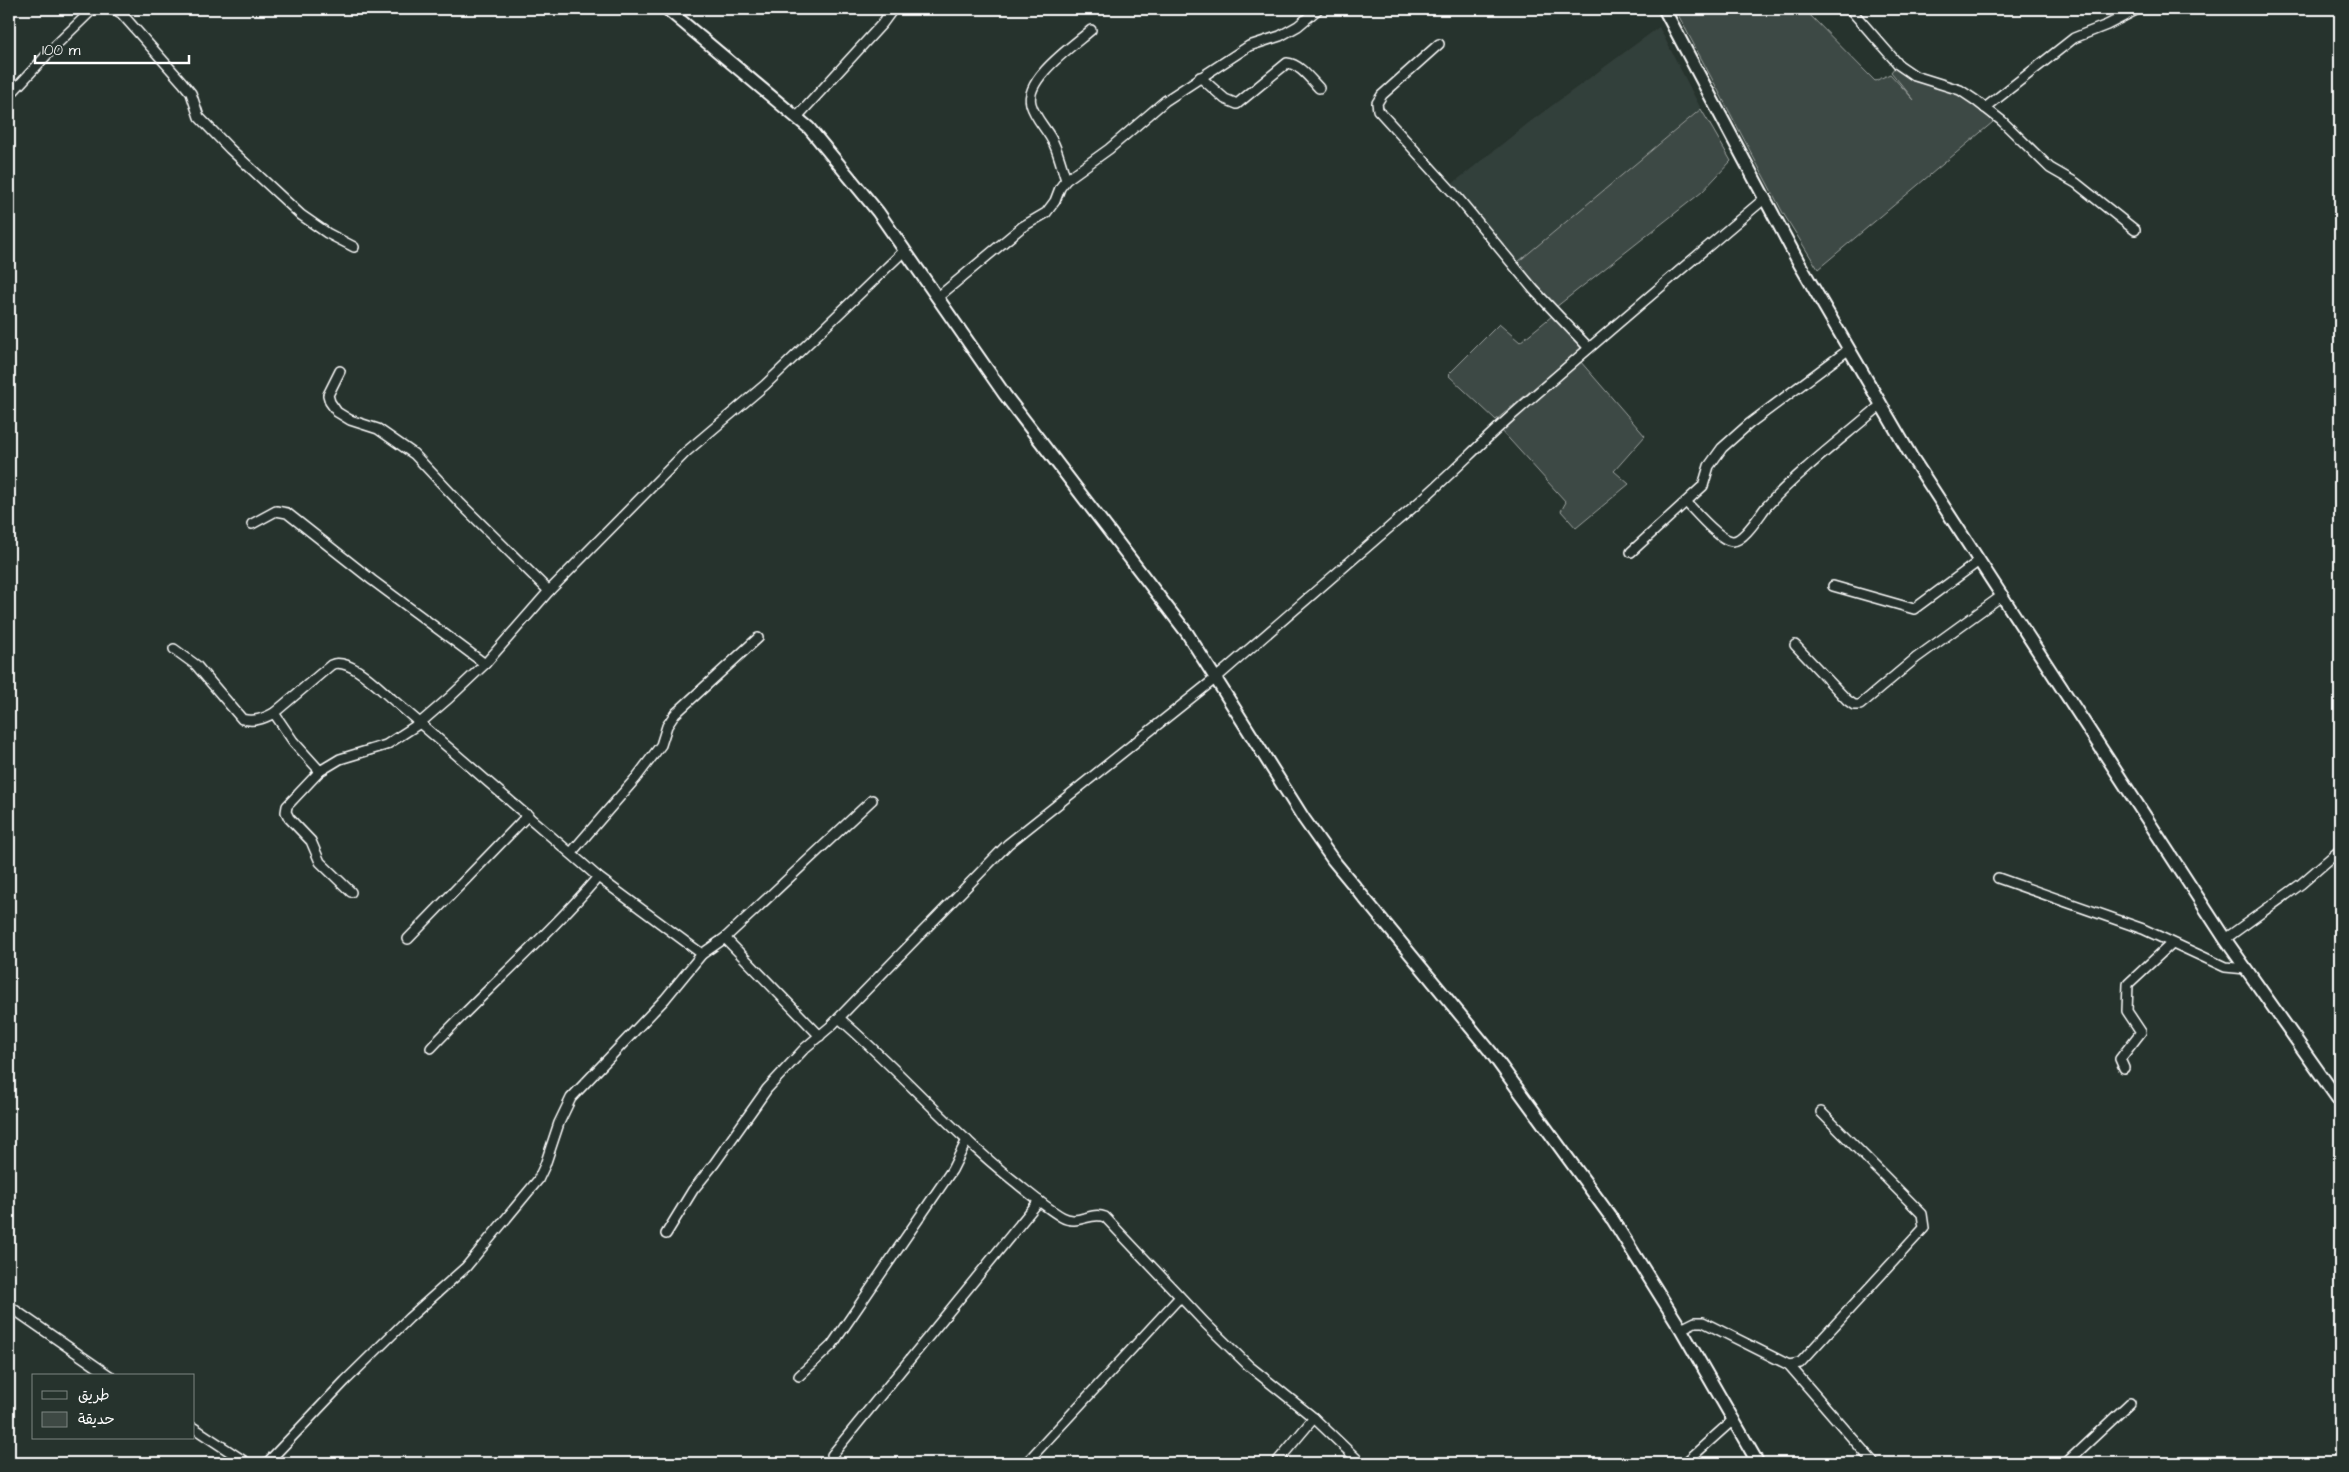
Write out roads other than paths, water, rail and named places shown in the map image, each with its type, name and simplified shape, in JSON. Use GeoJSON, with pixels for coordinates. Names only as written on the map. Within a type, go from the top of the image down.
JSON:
{"type":"FeatureCollection","features":[{"type":"Feature","properties":{"kind":"street"},"geometry":{"type":"LineString","coordinates":[[9,96],[56,45],[93,9]]}},
{"type":"Feature","properties":{"kind":"street"},"geometry":{"type":"LineString","coordinates":[[114,9],[121,13],[182,82],[191,93],[199,117],[230,148],[301,215],[326,233],[354,247]]}},
{"type":"Feature","properties":{"kind":"street"},"geometry":{"type":"LineString","coordinates":[[667,9],[810,128],[878,212],[1005,395],[1164,602],[1216,678],[1304,820],[1333,860],[1490,1051],[1613,1220],[1681,1329],[1758,1463]]}},
{"type":"Feature","properties":{"kind":"street"},"geometry":{"type":"LineString","coordinates":[[797,117],[882,24],[893,9]]}},
{"type":"Feature","properties":{"kind":"street"},"geometry":{"type":"LineString","coordinates":[[938,297],[1022,227],[1046,213],[1066,180],[1109,149],[1165,101],[1249,46],[1280,36],[1298,26],[1318,9]]}},
{"type":"Feature","properties":{"kind":"street"},"geometry":{"type":"LineString","coordinates":[[1664,9],[1764,199],[1848,350],[1881,405],[2114,771],[2225,939],[2340,1102]]}},
{"type":"Feature","properties":{"kind":"street"},"geometry":{"type":"LineString","coordinates":[[1850,9],[1898,65],[1915,76],[1960,90],[2002,121],[2050,168],[2076,183],[2135,230]]}},
{"type":"Feature","properties":{"kind":"street"},"geometry":{"type":"LineString","coordinates":[[1985,108],[2074,38],[2108,26],[2138,9]]}},
{"type":"Feature","properties":{"kind":"street"},"geometry":{"type":"LineString","coordinates":[[1066,180],[1054,143],[1033,110],[1030,102],[1031,94],[1034,84],[1045,71],[1091,30]]}},
{"type":"Feature","properties":{"kind":"street"},"geometry":{"type":"LineString","coordinates":[[1440,44],[1382,94],[1377,103],[1378,110],[1458,198],[1534,290],[1588,348]]}},
{"type":"Feature","properties":{"kind":"street"},"geometry":{"type":"LineString","coordinates":[[1200,77],[1225,99],[1237,104],[1288,63],[1292,63],[1299,68],[1319,88]]}},
{"type":"Feature","properties":{"kind":"street"},"geometry":{"type":"LineString","coordinates":[[666,1234],[693,1190],[714,1164],[767,1089],[805,1048],[839,1018],[1008,844],[1216,678],[1425,498],[1501,425],[1588,348],[1764,199]]}},
{"type":"Feature","properties":{"kind":"street"},"geometry":{"type":"LineString","coordinates":[[351,892],[320,862],[311,841],[289,818],[286,812],[287,806],[320,771],[340,759],[386,745],[420,723],[485,664],[549,591],[686,452],[765,385],[905,250]]}},
{"type":"Feature","properties":{"kind":"street"},"geometry":{"type":"LineString","coordinates":[[1631,552],[1703,486],[1709,466],[1722,448],[1749,424],[1848,350]]}},
{"type":"Feature","properties":{"kind":"street"},"geometry":{"type":"LineString","coordinates":[[340,371],[328,395],[330,402],[337,412],[350,420],[378,429],[414,454],[461,504],[549,591]]}},
{"type":"Feature","properties":{"kind":"street"},"geometry":{"type":"LineString","coordinates":[[1686,502],[1725,539],[1734,541],[1743,538],[1752,523],[1774,498],[1881,405]]}},
{"type":"Feature","properties":{"kind":"street"},"geometry":{"type":"LineString","coordinates":[[252,524],[276,511],[287,513],[372,580],[485,664]]}},
{"type":"Feature","properties":{"kind":"street"},"geometry":{"type":"LineString","coordinates":[[1833,586],[1914,609],[1980,561]]}},
{"type":"Feature","properties":{"kind":"street"},"geometry":{"type":"LineString","coordinates":[[1795,645],[1847,700],[1854,705],[1860,705],[1916,658],[2003,595]]}},
{"type":"Feature","properties":{"kind":"street"},"geometry":{"type":"LineString","coordinates":[[571,853],[661,745],[667,726],[675,714],[758,638]]}},
{"type":"Feature","properties":{"kind":"street"},"geometry":{"type":"LineString","coordinates":[[174,649],[196,665],[242,719],[250,721],[264,718],[274,713],[337,662],[344,663],[362,674],[598,877],[702,954]]}},
{"type":"Feature","properties":{"kind":"street"},"geometry":{"type":"LineString","coordinates":[[274,713],[293,741],[320,771]]}},
{"type":"Feature","properties":{"kind":"street"},"geometry":{"type":"LineString","coordinates":[[267,1463],[352,1374],[409,1318],[466,1267],[538,1180],[559,1122],[571,1098],[665,999],[702,954],[725,938],[872,800]]}},
{"type":"Feature","properties":{"kind":"street"},"geometry":{"type":"LineString","coordinates":[[408,939],[528,816]]}},
{"type":"Feature","properties":{"kind":"street"},"geometry":{"type":"LineString","coordinates":[[2225,939],[2301,884],[2340,850]]}},
{"type":"Feature","properties":{"kind":"street"},"geometry":{"type":"LineString","coordinates":[[431,1048],[467,1010],[546,935],[598,877]]}},
{"type":"Feature","properties":{"kind":"street"},"geometry":{"type":"LineString","coordinates":[[1998,878],[2142,929],[2225,967],[2246,969]]}},
{"type":"Feature","properties":{"kind":"street"},"geometry":{"type":"LineString","coordinates":[[725,938],[820,1036]]}},
{"type":"Feature","properties":{"kind":"street"},"geometry":{"type":"LineString","coordinates":[[2124,1068],[2120,1059],[2141,1032],[2127,1011],[2128,984],[2172,944]]}},
{"type":"Feature","properties":{"kind":"street"},"geometry":{"type":"LineString","coordinates":[[839,1018],[870,1045],[967,1140],[1039,1201],[1062,1217],[1072,1221],[1099,1215],[1105,1218],[1249,1366],[1314,1418],[1361,1463]]}},
{"type":"Feature","properties":{"kind":"street"},"geometry":{"type":"LineString","coordinates":[[1789,1365],[1800,1363],[1924,1228],[1922,1214],[1821,1112]]}},
{"type":"Feature","properties":{"kind":"street"},"geometry":{"type":"LineString","coordinates":[[799,1376],[832,1345],[952,1170],[967,1140]]}},
{"type":"Feature","properties":{"kind":"street"},"geometry":{"type":"LineString","coordinates":[[832,1454],[1039,1201]]}},
{"type":"Feature","properties":{"kind":"street"},"geometry":{"type":"LineString","coordinates":[[1026,1463],[1180,1297]]}},
{"type":"Feature","properties":{"kind":"street"},"geometry":{"type":"LineString","coordinates":[[9,1306],[107,1374]]}},
{"type":"Feature","properties":{"kind":"street"},"geometry":{"type":"LineString","coordinates":[[1681,1329],[1695,1322],[1703,1322],[1789,1365],[1874,1463]]}},
{"type":"Feature","properties":{"kind":"street"},"geometry":{"type":"LineString","coordinates":[[2066,1463],[2130,1403]]}},
{"type":"Feature","properties":{"kind":"street"},"geometry":{"type":"LineString","coordinates":[[1276,1463],[1314,1418]]}},
{"type":"Feature","properties":{"kind":"street"},"geometry":{"type":"LineString","coordinates":[[1685,1463],[1734,1420]]}},
{"type":"Feature","properties":{"kind":"street"},"geometry":{"type":"LineString","coordinates":[[195,1429],[247,1463]]}}]}
